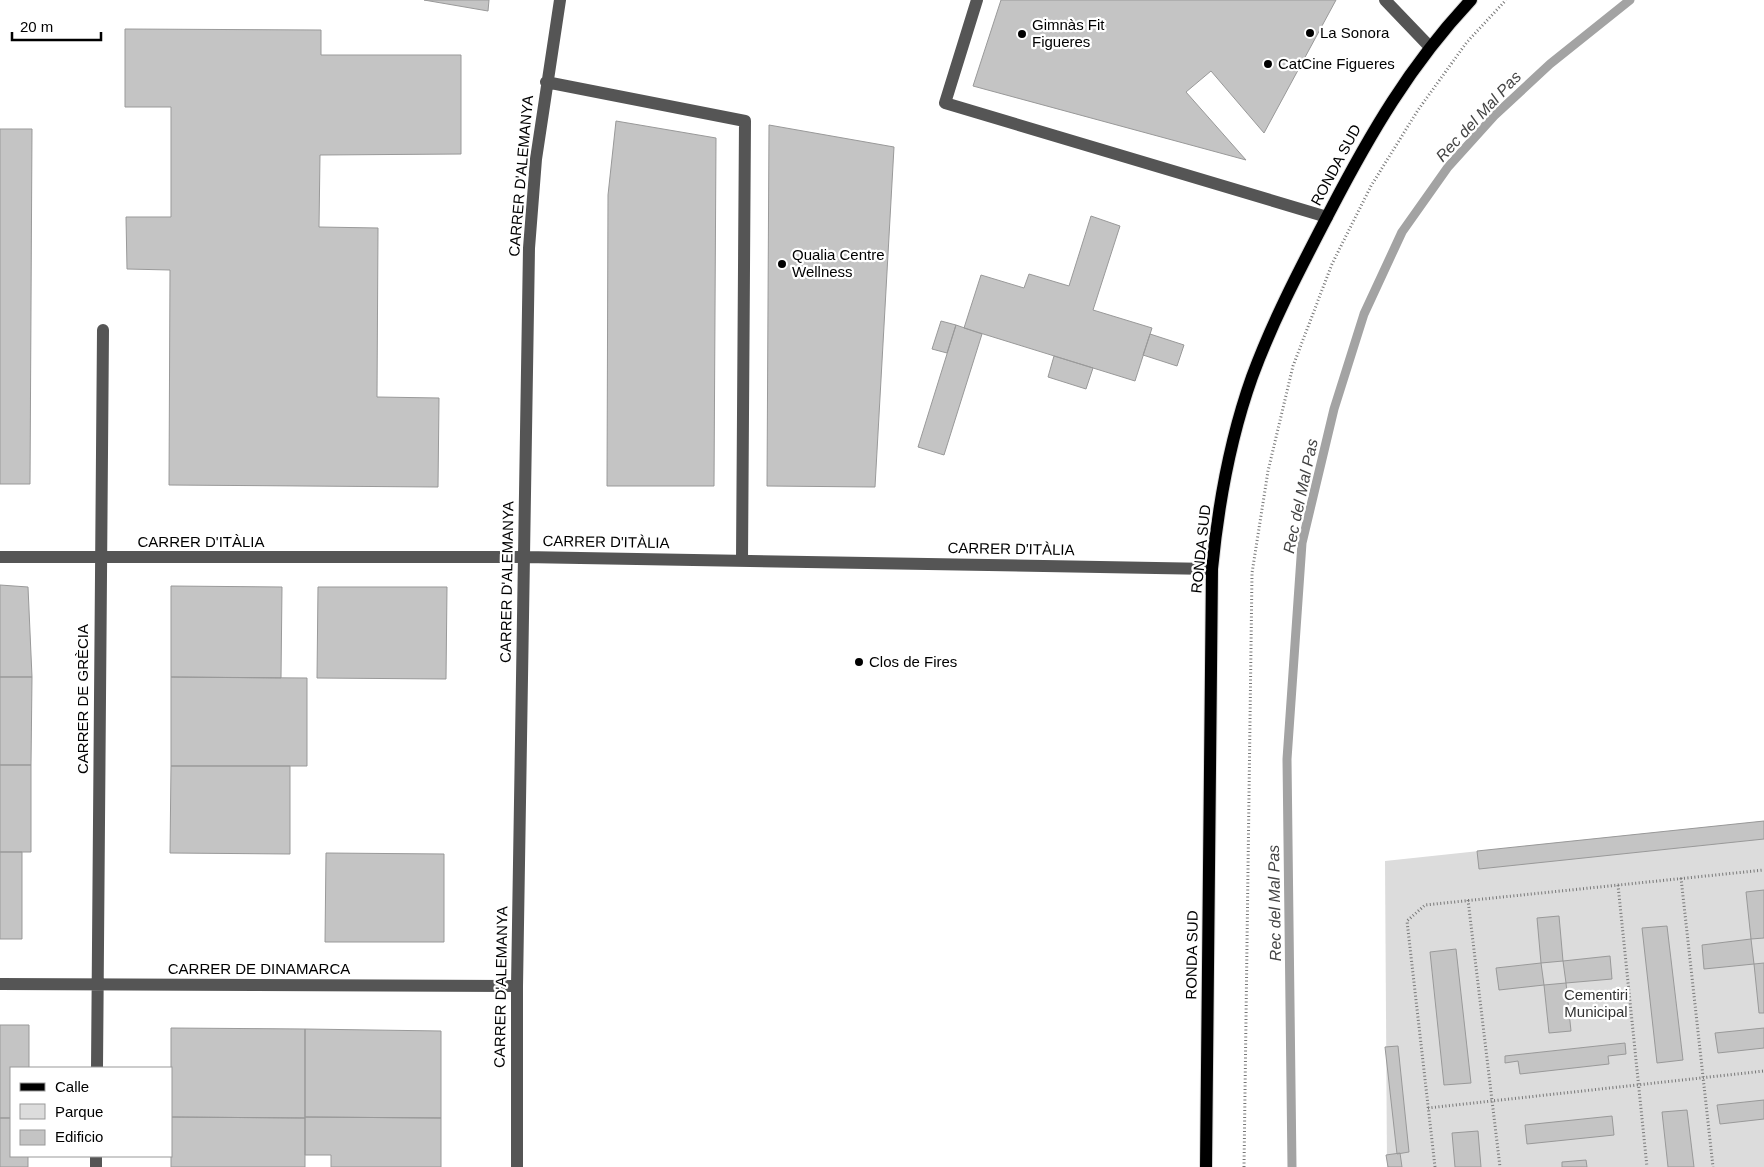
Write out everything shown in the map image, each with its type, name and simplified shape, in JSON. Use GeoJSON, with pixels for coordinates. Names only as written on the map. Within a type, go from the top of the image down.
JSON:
{"type":"FeatureCollection","features":[{"type":"Feature","properties":{"kind":"main road","name":"RONDA SUD"},"geometry":{"type":"LineString","coordinates":[[1206,1167],[1212,569],[1221,504],[1240,418],[1252,379],[1289,291],[1367,140],[1399,88],[1429,46],[1470,0]]}},
{"type":"Feature","properties":{"kind":"street","name":"CARRER D'ALEMANYA"},"geometry":{"type":"LineString","coordinates":[[517,1167],[517,986],[529,248],[536,159],[546,82],[560,0]]}},
{"type":"Feature","properties":{"kind":"street"},"geometry":{"type":"LineString","coordinates":[[977,0],[945,103],[1327,217]]}},
{"type":"Feature","properties":{"kind":"street"},"geometry":{"type":"LineString","coordinates":[[1385,0],[1429,46]]}},
{"type":"Feature","properties":{"kind":"street"},"geometry":{"type":"LineString","coordinates":[[546,82],[745,121],[742,560]]}},
{"type":"Feature","properties":{"kind":"street","name":"CARRER DE GRÈCIA"},"geometry":{"type":"LineString","coordinates":[[97,1067],[103,330]]}},
{"type":"Feature","properties":{"kind":"street","name":"CARRER D'ITÀLIA"},"geometry":{"type":"LineString","coordinates":[[0,558],[524,557],[1212,569]]}},
{"type":"Feature","properties":{"kind":"street","name":"CARRER DE DINAMARCA"},"geometry":{"type":"LineString","coordinates":[[0,984],[517,986]]}},
{"type":"Feature","properties":{"kind":"path"},"geometry":{"type":"LineString","coordinates":[[1244,1167],[1252,573],[1268,471],[1293,366],[1332,264],[1367,194],[1418,110],[1467,42],[1506,0]]}},
{"type":"Feature","properties":{"kind":"path"},"geometry":{"type":"LineString","coordinates":[[1435,1167],[1407,921],[1426,905],[1764,870]]}},
{"type":"Feature","properties":{"kind":"path"},"geometry":{"type":"LineString","coordinates":[[1681,878],[1713,1167]]}},
{"type":"Feature","properties":{"kind":"path"},"geometry":{"type":"LineString","coordinates":[[1618,885],[1648,1167]]}},
{"type":"Feature","properties":{"kind":"path"},"geometry":{"type":"LineString","coordinates":[[1468,900],[1500,1167]]}},
{"type":"Feature","properties":{"kind":"path"},"geometry":{"type":"LineString","coordinates":[[1428,1108],[1764,1071]]}},
{"type":"Feature","properties":{"kind":"green space","name":"Cementiri Municipal"},"geometry":{"type":"Polygon","coordinates":[[[1764,821],[1764,1167],[1387,1167],[1385,861],[1764,821]]]}},
{"type":"Feature","properties":{"kind":"building"},"geometry":{"type":"Polygon","coordinates":[[[424,0],[489,0],[488,11],[424,0]]]}},
{"type":"Feature","properties":{"kind":"building"},"geometry":{"type":"Polygon","coordinates":[[[1001,0],[1336,0],[1264,133],[1211,71],[1186,92],[1246,160],[973,86],[1001,0]]]}},
{"type":"Feature","properties":{"kind":"building"},"geometry":{"type":"Polygon","coordinates":[[[125,29],[321,30],[321,55],[461,55],[461,154],[320,155],[319,227],[378,228],[377,397],[439,398],[438,487],[169,485],[170,270],[127,269],[126,217],[171,217],[171,107],[125,107],[125,29]]]}},
{"type":"Feature","properties":{"kind":"building"},"geometry":{"type":"Polygon","coordinates":[[[616,121],[716,138],[714,486],[607,486],[608,195],[616,121]]]}},
{"type":"Feature","properties":{"kind":"building"},"geometry":{"type":"Polygon","coordinates":[[[769,125],[894,147],[875,487],[767,486],[769,125]]]}},
{"type":"Feature","properties":{"kind":"building"},"geometry":{"type":"Polygon","coordinates":[[[0,129],[32,129],[30,484],[0,484],[0,129]]]}},
{"type":"Feature","properties":{"kind":"building"},"geometry":{"type":"Polygon","coordinates":[[[1091,216],[1120,226],[1093,310],[1152,328],[1135,381],[964,328],[981,275],[1024,288],[1029,274],[1069,286],[1091,216]]]}},
{"type":"Feature","properties":{"kind":"building"},"geometry":{"type":"Polygon","coordinates":[[[941,321],[956,325],[947,353],[932,349],[941,321]]]}},
{"type":"Feature","properties":{"kind":"building"},"geometry":{"type":"Polygon","coordinates":[[[956,325],[982,334],[944,455],[918,447],[956,325]]]}},
{"type":"Feature","properties":{"kind":"building"},"geometry":{"type":"Polygon","coordinates":[[[1150,334],[1184,345],[1177,366],[1143,355],[1150,334]]]}},
{"type":"Feature","properties":{"kind":"building"},"geometry":{"type":"Polygon","coordinates":[[[1054,356],[1093,368],[1086,389],[1048,377],[1054,356]]]}},
{"type":"Feature","properties":{"kind":"building"},"geometry":{"type":"Polygon","coordinates":[[[0,585],[28,587],[32,677],[0,677],[0,585]]]}},
{"type":"Feature","properties":{"kind":"building"},"geometry":{"type":"Polygon","coordinates":[[[171,586],[282,587],[281,678],[171,677],[171,586]]]}},
{"type":"Feature","properties":{"kind":"building"},"geometry":{"type":"Polygon","coordinates":[[[318,587],[447,587],[446,679],[317,678],[318,587]]]}},
{"type":"Feature","properties":{"kind":"building"},"geometry":{"type":"Polygon","coordinates":[[[0,677],[32,677],[31,765],[0,765],[0,677]]]}},
{"type":"Feature","properties":{"kind":"building"},"geometry":{"type":"Polygon","coordinates":[[[171,677],[307,678],[307,766],[171,766],[171,677]]]}},
{"type":"Feature","properties":{"kind":"building"},"geometry":{"type":"Polygon","coordinates":[[[0,765],[31,765],[31,852],[0,852],[0,765]]]}},
{"type":"Feature","properties":{"kind":"building"},"geometry":{"type":"Polygon","coordinates":[[[171,766],[290,766],[290,854],[170,853],[171,766]]]}},
{"type":"Feature","properties":{"kind":"building"},"geometry":{"type":"Polygon","coordinates":[[[1764,821],[1764,839],[1479,869],[1477,851],[1764,821]]]}},
{"type":"Feature","properties":{"kind":"building"},"geometry":{"type":"Polygon","coordinates":[[[0,852],[22,852],[22,939],[0,939],[0,852]]]}},
{"type":"Feature","properties":{"kind":"building"},"geometry":{"type":"Polygon","coordinates":[[[326,853],[444,854],[444,942],[325,942],[326,853]]]}},
{"type":"Feature","properties":{"kind":"building"},"geometry":{"type":"Polygon","coordinates":[[[1764,890],[1764,938],[1751,939],[1746,892],[1764,890]]]}},
{"type":"Feature","properties":{"kind":"building"},"geometry":{"type":"Polygon","coordinates":[[[1559,916],[1563,961],[1541,963],[1537,918],[1559,916]]]}},
{"type":"Feature","properties":{"kind":"building"},"geometry":{"type":"Polygon","coordinates":[[[1667,926],[1683,1060],[1657,1063],[1642,928],[1667,926]]]}},
{"type":"Feature","properties":{"kind":"building"},"geometry":{"type":"Polygon","coordinates":[[[1751,939],[1754,964],[1704,969],[1702,945],[1751,939]]]}},
{"type":"Feature","properties":{"kind":"building"},"geometry":{"type":"Polygon","coordinates":[[[1456,949],[1471,1083],[1444,1085],[1430,952],[1456,949]]]}},
{"type":"Feature","properties":{"kind":"building"},"geometry":{"type":"Polygon","coordinates":[[[1610,956],[1612,979],[1566,983],[1563,961],[1610,956]]]}},
{"type":"Feature","properties":{"kind":"building"},"geometry":{"type":"Polygon","coordinates":[[[1541,963],[1544,985],[1499,990],[1496,968],[1541,963]]]}},
{"type":"Feature","properties":{"kind":"building"},"geometry":{"type":"Polygon","coordinates":[[[1764,963],[1764,1013],[1759,1013],[1754,964],[1764,963]]]}},
{"type":"Feature","properties":{"kind":"building"},"geometry":{"type":"Polygon","coordinates":[[[1566,983],[1571,1031],[1549,1033],[1544,985],[1566,983]]]}},
{"type":"Feature","properties":{"kind":"building"},"geometry":{"type":"Polygon","coordinates":[[[0,1025],[29,1025],[29,1067],[10,1067],[10,1118],[0,1118],[0,1025]]]}},
{"type":"Feature","properties":{"kind":"building"},"geometry":{"type":"Polygon","coordinates":[[[171,1028],[305,1029],[305,1118],[172,1117],[171,1028]]]}},
{"type":"Feature","properties":{"kind":"building"},"geometry":{"type":"Polygon","coordinates":[[[1764,1028],[1764,1048],[1718,1053],[1715,1033],[1764,1028]]]}},
{"type":"Feature","properties":{"kind":"building"},"geometry":{"type":"Polygon","coordinates":[[[305,1029],[441,1031],[441,1118],[305,1117],[305,1029]]]}},
{"type":"Feature","properties":{"kind":"building"},"geometry":{"type":"Polygon","coordinates":[[[1625,1043],[1626,1054],[1608,1056],[1609,1064],[1520,1074],[1518,1061],[1505,1063],[1505,1056],[1625,1043]]]}},
{"type":"Feature","properties":{"kind":"building"},"geometry":{"type":"Polygon","coordinates":[[[1398,1046],[1409,1152],[1397,1154],[1385,1047],[1398,1046]]]}},
{"type":"Feature","properties":{"kind":"building"},"geometry":{"type":"Polygon","coordinates":[[[1764,1100],[1764,1119],[1720,1124],[1717,1105],[1764,1100]]]}},
{"type":"Feature","properties":{"kind":"building"},"geometry":{"type":"Polygon","coordinates":[[[1687,1110],[1694,1167],[1668,1167],[1662,1112],[1687,1110]]]}},
{"type":"Feature","properties":{"kind":"building"},"geometry":{"type":"Polygon","coordinates":[[[1612,1116],[1614,1135],[1527,1144],[1525,1125],[1612,1116]]]}},
{"type":"Feature","properties":{"kind":"building"},"geometry":{"type":"Polygon","coordinates":[[[172,1117],[305,1118],[305,1167],[171,1167],[172,1117]]]}},
{"type":"Feature","properties":{"kind":"building"},"geometry":{"type":"Polygon","coordinates":[[[305,1117],[441,1118],[441,1167],[331,1167],[331,1155],[305,1155],[305,1117]]]}},
{"type":"Feature","properties":{"kind":"building"},"geometry":{"type":"Polygon","coordinates":[[[0,1118],[10,1118],[10,1157],[28,1157],[28,1167],[0,1167],[0,1118]]]}},
{"type":"Feature","properties":{"kind":"building"},"geometry":{"type":"Polygon","coordinates":[[[1478,1131],[1481,1167],[1455,1167],[1452,1133],[1478,1131]]]}},
{"type":"Feature","properties":{"kind":"building"},"geometry":{"type":"Polygon","coordinates":[[[1400,1153],[1402,1167],[1388,1167],[1386,1155],[1400,1153]]]}},
{"type":"Feature","properties":{"kind":"building"},"geometry":{"type":"Polygon","coordinates":[[[1586,1160],[1587,1167],[1562,1167],[1562,1162],[1586,1160]]]}},
{"type":"Feature","properties":{"kind":"waterway","name":"Rec del Mal Pas"},"geometry":{"type":"LineString","coordinates":[[1292,1167],[1287,759],[1302,543],[1334,409],[1364,314],[1402,232],[1448,167],[1494,116],[1550,64],[1630,0]]}},
{"type":"Feature","properties":{"kind":"place","name":"La Sonora"},"geometry":{"type":"Point","coordinates":[1310,33]}},
{"type":"Feature","properties":{"kind":"place","name":"Gimnàs Fit Figueres"},"geometry":{"type":"Point","coordinates":[1022,34]}},
{"type":"Feature","properties":{"kind":"place","name":"CatCine Figueres"},"geometry":{"type":"Point","coordinates":[1268,64]}},
{"type":"Feature","properties":{"kind":"place","name":"Qualia Centre Wellness"},"geometry":{"type":"Point","coordinates":[782,264]}},
{"type":"Feature","properties":{"kind":"place","name":"Clos de Fires"},"geometry":{"type":"Point","coordinates":[859,662]}}]}
